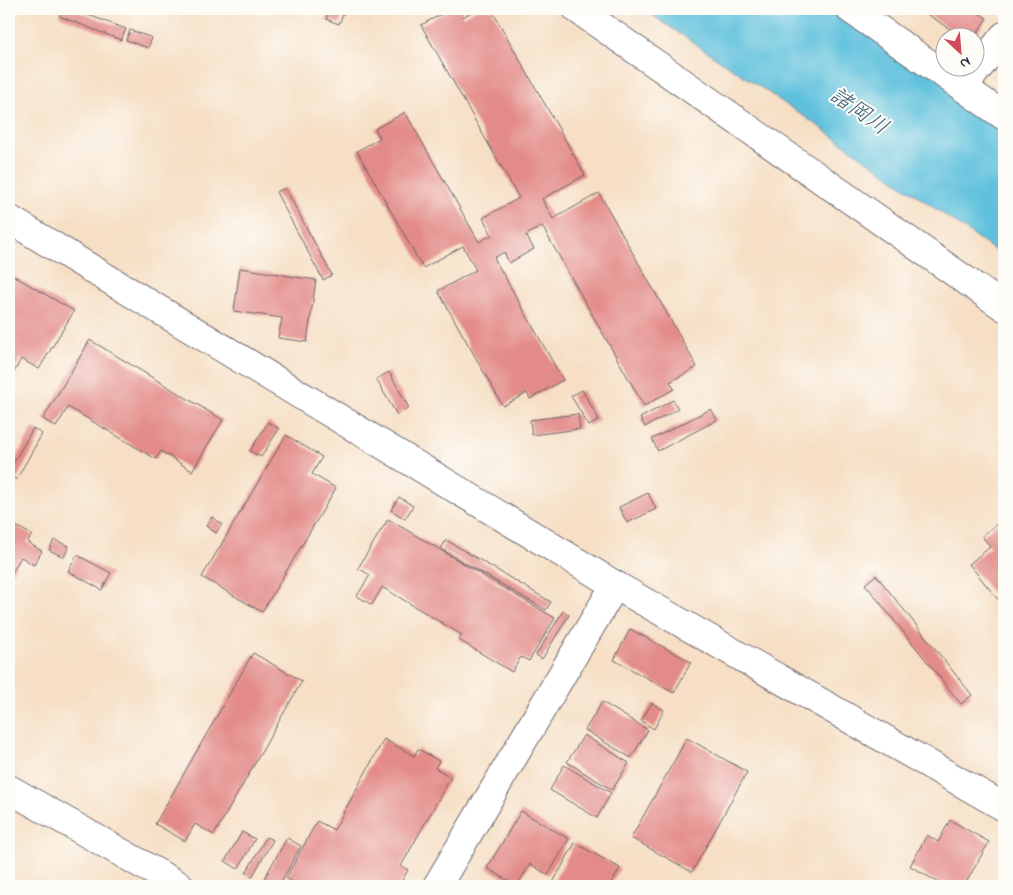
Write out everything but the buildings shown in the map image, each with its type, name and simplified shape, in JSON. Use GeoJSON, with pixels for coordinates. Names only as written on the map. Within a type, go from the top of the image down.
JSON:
{"type":"FeatureCollection","features":[{"type":"Feature","properties":{"kind":"street"},"geometry":{"type":"LineString","coordinates":[[577,9],[1004,308]]}},
{"type":"Feature","properties":{"kind":"street"},"geometry":{"type":"LineString","coordinates":[[850,9],[1004,116]]}},
{"type":"Feature","properties":{"kind":"street"},"geometry":{"type":"LineString","coordinates":[[963,87],[1004,36]]}},
{"type":"Feature","properties":{"kind":"street"},"geometry":{"type":"LineString","coordinates":[[9,219],[615,585],[1004,807]]}},
{"type":"Feature","properties":{"kind":"street"},"geometry":{"type":"LineString","coordinates":[[438,886],[615,585]]}},
{"type":"Feature","properties":{"kind":"street"},"geometry":{"type":"LineString","coordinates":[[9,789],[180,886]]}},
{"type":"Feature","properties":{"kind":"water","name":"諸岡川"},"geometry":{"type":"Polygon","coordinates":[[[643,9],[840,9],[936,73],[936,78],[943,78],[1004,119],[1004,257],[817,125],[643,9]]]}}]}
